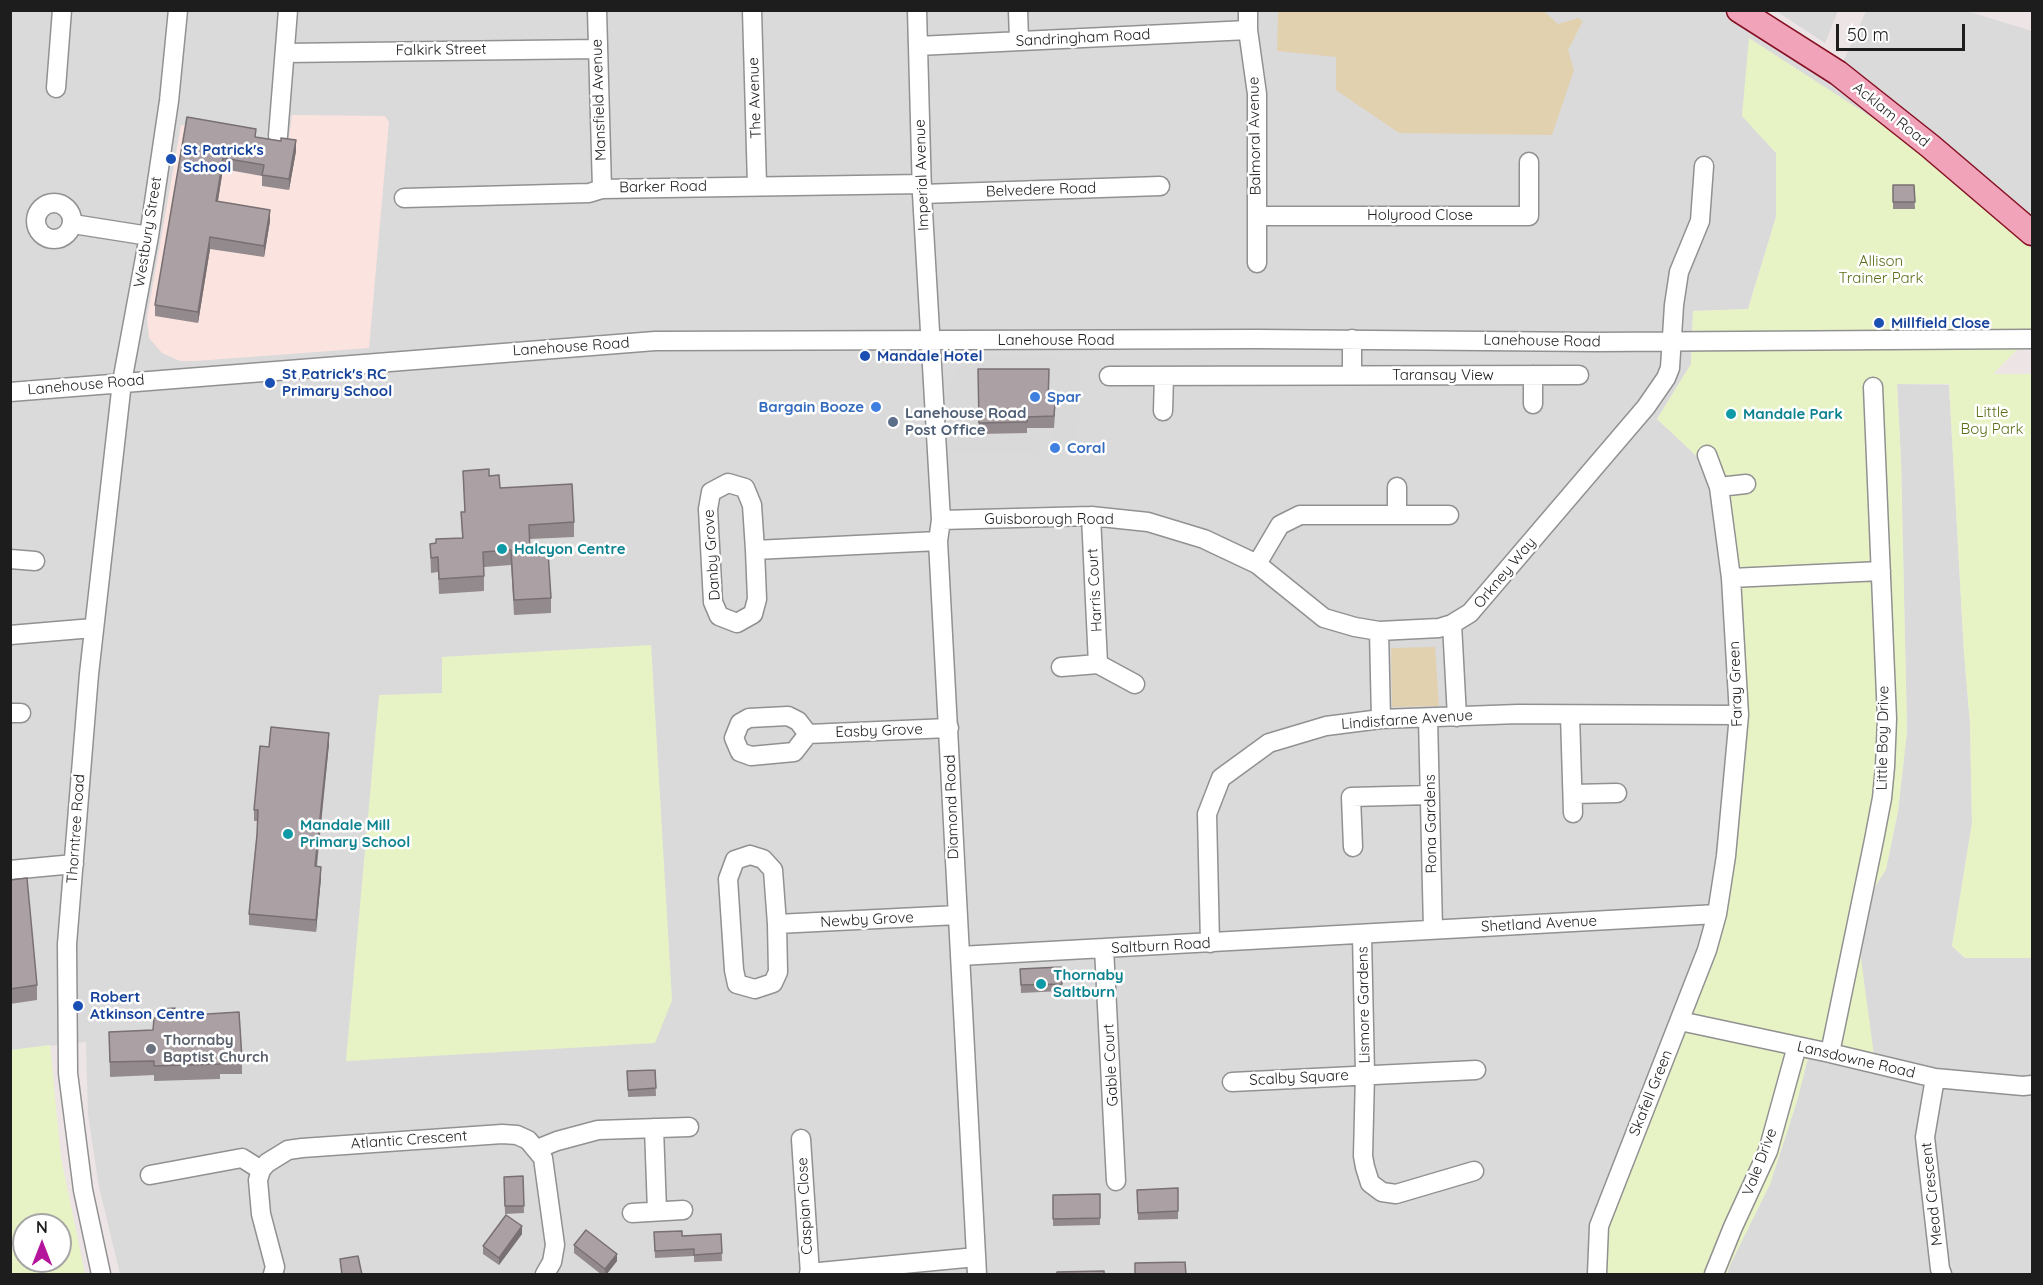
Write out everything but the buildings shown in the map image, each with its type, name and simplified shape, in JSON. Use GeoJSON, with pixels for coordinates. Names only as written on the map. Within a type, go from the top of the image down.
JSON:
{"type":"FeatureCollection","features":[{"type":"Feature","properties":{"kind":"main road","name":"Acklam Road"},"geometry":{"type":"LineString","coordinates":[[1739,10],[1838,73],[1939,153],[2032,233]]}},
{"type":"Feature","properties":{"kind":"street"},"geometry":{"type":"LineString","coordinates":[[56,88],[62,10]]}},
{"type":"Feature","properties":{"kind":"street","name":"Westbury Street"},"geometry":{"type":"LineString","coordinates":[[122,382],[149,236],[169,101],[178,10]]}},
{"type":"Feature","properties":{"kind":"street"},"geometry":{"type":"LineString","coordinates":[[278,136],[288,10]]}},
{"type":"Feature","properties":{"kind":"street","name":"Mansfield Avenue"},"geometry":{"type":"LineString","coordinates":[[597,10],[602,189]]}},
{"type":"Feature","properties":{"kind":"street","name":"The Avenue"},"geometry":{"type":"LineString","coordinates":[[753,10],[757,185]]}},
{"type":"Feature","properties":{"kind":"street","name":"Imperial Avenue"},"geometry":{"type":"LineString","coordinates":[[917,10],[922,189],[930,339]]}},
{"type":"Feature","properties":{"kind":"street"},"geometry":{"type":"LineString","coordinates":[[1018,10],[1019,40]]}},
{"type":"Feature","properties":{"kind":"street","name":"Balmoral Avenue"},"geometry":{"type":"LineString","coordinates":[[1248,10],[1248,30],[1257,94],[1257,263]]}},
{"type":"Feature","properties":{"kind":"street","name":"Sandringham Road"},"geometry":{"type":"LineString","coordinates":[[918,46],[1248,30]]}},
{"type":"Feature","properties":{"kind":"street","name":"Falkirk Street"},"geometry":{"type":"LineString","coordinates":[[285,53],[598,49]]}},
{"type":"Feature","properties":{"kind":"street","name":"Holyrood Close"},"geometry":{"type":"LineString","coordinates":[[1257,216],[1529,216],[1529,162]]}},
{"type":"Feature","properties":{"kind":"street"},"geometry":{"type":"LineString","coordinates":[[1671,341],[1679,272],[1700,221],[1704,166]]}},
{"type":"Feature","properties":{"kind":"street","name":"Barker Road"},"geometry":{"type":"LineString","coordinates":[[404,198],[589,193],[602,189],[757,185],[922,189]]}},
{"type":"Feature","properties":{"kind":"street","name":"Belvedere Road"},"geometry":{"type":"LineString","coordinates":[[922,189],[1160,186]]}},
{"type":"Feature","properties":{"kind":"street"},"geometry":{"type":"LineString","coordinates":[[73,224],[149,236]]}},
{"type":"Feature","properties":{"kind":"street","name":"Diamond Road"},"geometry":{"type":"LineString","coordinates":[[930,339],[941,520],[938,541],[977,1266]]}},
{"type":"Feature","properties":{"kind":"street"},"geometry":{"type":"LineString","coordinates":[[1352,339],[1352,375]]}},
{"type":"Feature","properties":{"kind":"street","name":"Lanehouse Road"},"geometry":{"type":"LineString","coordinates":[[10,392],[655,340],[2032,339]]}},
{"type":"Feature","properties":{"kind":"street","name":"Orkney Way"},"geometry":{"type":"LineString","coordinates":[[1257,564],[1324,618],[1378,631],[1439,628],[1452,624],[1470,613],[1646,407],[1666,378],[1670,368],[1671,341]]}},
{"type":"Feature","properties":{"kind":"street"},"geometry":{"type":"LineString","coordinates":[[1533,375],[1533,404]]}},
{"type":"Feature","properties":{"kind":"street","name":"Taransay View"},"geometry":{"type":"LineString","coordinates":[[1109,376],[1579,375]]}},
{"type":"Feature","properties":{"kind":"street"},"geometry":{"type":"LineString","coordinates":[[1163,411],[1164,376]]}},
{"type":"Feature","properties":{"kind":"street","name":"Thorntree Road"},"geometry":{"type":"LineString","coordinates":[[101,1275],[83,1190],[68,1072],[67,944],[93,628],[122,382]]}},
{"type":"Feature","properties":{"kind":"street","name":"Little Boy Drive"},"geometry":{"type":"LineString","coordinates":[[1830,1053],[1882,798],[1887,719],[1881,571],[1866,418],[1873,387]]}},
{"type":"Feature","properties":{"kind":"street","name":"Faray Green"},"geometry":{"type":"LineString","coordinates":[[1707,455],[1719,488],[1731,578],[1739,715],[1726,856],[1717,915]]}},
{"type":"Feature","properties":{"kind":"street","name":"Danby Grove"},"geometry":{"type":"LineString","coordinates":[[728,483],[745,488],[752,505],[755,550],[758,599],[753,614],[737,623],[719,616],[713,602],[708,509],[711,492],[728,483]]}},
{"type":"Feature","properties":{"kind":"street"},"geometry":{"type":"LineString","coordinates":[[1719,488],[1746,484]]}},
{"type":"Feature","properties":{"kind":"street"},"geometry":{"type":"LineString","coordinates":[[1397,488],[1397,515]]}},
{"type":"Feature","properties":{"kind":"street"},"geometry":{"type":"LineString","coordinates":[[1257,564],[1280,525],[1300,515],[1449,515]]}},
{"type":"Feature","properties":{"kind":"street","name":"Guisborough Road"},"geometry":{"type":"LineString","coordinates":[[941,520],[1091,516],[1148,522],[1204,539],[1257,564]]}},
{"type":"Feature","properties":{"kind":"street","name":"Harris Court"},"geometry":{"type":"LineString","coordinates":[[1091,516],[1098,664]]}},
{"type":"Feature","properties":{"kind":"street"},"geometry":{"type":"LineString","coordinates":[[755,550],[938,541]]}},
{"type":"Feature","properties":{"kind":"street"},"geometry":{"type":"LineString","coordinates":[[10,559],[35,561]]}},
{"type":"Feature","properties":{"kind":"street"},"geometry":{"type":"LineString","coordinates":[[1731,578],[1881,571]]}},
{"type":"Feature","properties":{"kind":"street"},"geometry":{"type":"LineString","coordinates":[[1452,624],[1457,717]]}},
{"type":"Feature","properties":{"kind":"street"},"geometry":{"type":"LineString","coordinates":[[10,635],[93,628]]}},
{"type":"Feature","properties":{"kind":"street"},"geometry":{"type":"LineString","coordinates":[[1378,631],[1380,719]]}},
{"type":"Feature","properties":{"kind":"street"},"geometry":{"type":"LineString","coordinates":[[1061,667],[1098,664],[1135,684]]}},
{"type":"Feature","properties":{"kind":"street"},"geometry":{"type":"LineString","coordinates":[[1570,715],[1573,813]]}},
{"type":"Feature","properties":{"kind":"street","name":"Lindisfarne Avenue"},"geometry":{"type":"LineString","coordinates":[[1210,943],[1207,814],[1221,778],[1269,743],[1326,726],[1380,719],[1570,715],[1739,715]]}},
{"type":"Feature","properties":{"kind":"street","name":"Rona Gardens"},"geometry":{"type":"LineString","coordinates":[[1428,718],[1432,929]]}},
{"type":"Feature","properties":{"kind":"street","name":"Easby Grove"},"geometry":{"type":"LineString","coordinates":[[808,734],[949,728]]}},
{"type":"Feature","properties":{"kind":"street"},"geometry":{"type":"LineString","coordinates":[[1573,794],[1617,793]]}},
{"type":"Feature","properties":{"kind":"street"},"geometry":{"type":"LineString","coordinates":[[1353,847],[1351,797],[1430,795]]}},
{"type":"Feature","properties":{"kind":"street"},"geometry":{"type":"LineString","coordinates":[[750,855],[763,859],[773,870],[777,924],[778,972],[773,983],[755,989],[738,984],[734,970],[728,879],[735,860],[750,855]]}},
{"type":"Feature","properties":{"kind":"street"},"geometry":{"type":"LineString","coordinates":[[10,870],[74,864]]}},
{"type":"Feature","properties":{"kind":"street","name":"Newby Grove"},"geometry":{"type":"LineString","coordinates":[[777,924],[958,915]]}},
{"type":"Feature","properties":{"kind":"street","name":"Shetland Avenue"},"geometry":{"type":"LineString","coordinates":[[1362,935],[1432,929],[1717,915]]}},
{"type":"Feature","properties":{"kind":"street","name":"Skafell Green"},"geometry":{"type":"LineString","coordinates":[[1597,1275],[1599,1226],[1707,951],[1717,915]]}},
{"type":"Feature","properties":{"kind":"street","name":"Saltburn Road"},"geometry":{"type":"LineString","coordinates":[[960,956],[1362,935]]}},
{"type":"Feature","properties":{"kind":"street","name":"Lismore Gardens"},"geometry":{"type":"LineString","coordinates":[[1362,935],[1365,1074]]}},
{"type":"Feature","properties":{"kind":"street","name":"Gable Court"},"geometry":{"type":"LineString","coordinates":[[1104,948],[1116,1181]]}},
{"type":"Feature","properties":{"kind":"street","name":"Lansdowne Road"},"geometry":{"type":"LineString","coordinates":[[1680,1021],[1935,1078],[2032,1085]]}},
{"type":"Feature","properties":{"kind":"street","name":"Vale Drive"},"geometry":{"type":"LineString","coordinates":[[1714,1275],[1768,1151],[1797,1046]]}},
{"type":"Feature","properties":{"kind":"street","name":"Scalby Square"},"geometry":{"type":"LineString","coordinates":[[1232,1082],[1476,1070]]}},
{"type":"Feature","properties":{"kind":"street","name":"Scalby Square"},"geometry":{"type":"LineString","coordinates":[[1365,1074],[1363,1156],[1370,1183],[1383,1192],[1396,1194],[1474,1172]]}},
{"type":"Feature","properties":{"kind":"street","name":"Mead Crescent"},"geometry":{"type":"LineString","coordinates":[[1935,1078],[1925,1137],[1937,1273]]}},
{"type":"Feature","properties":{"kind":"street"},"geometry":{"type":"LineString","coordinates":[[544,1275],[552,1262],[555,1245],[543,1158],[537,1149],[598,1130],[689,1126]]}},
{"type":"Feature","properties":{"kind":"street"},"geometry":{"type":"LineString","coordinates":[[654,1128],[657,1211]]}},
{"type":"Feature","properties":{"kind":"street","name":"Atlantic Crescent"},"geometry":{"type":"LineString","coordinates":[[261,1170],[267,1163],[288,1150],[302,1148],[502,1134],[517,1135],[528,1140],[537,1149]]}},
{"type":"Feature","properties":{"kind":"street","name":"Caspian Close"},"geometry":{"type":"LineString","coordinates":[[801,1139],[809,1274]]}},
{"type":"Feature","properties":{"kind":"street"},"geometry":{"type":"LineString","coordinates":[[150,1175],[242,1158],[261,1170],[258,1193],[275,1268],[273,1275]]}},
{"type":"Feature","properties":{"kind":"street"},"geometry":{"type":"LineString","coordinates":[[632,1213],[683,1210]]}},
{"type":"Feature","properties":{"kind":"street"},"geometry":{"type":"LineString","coordinates":[[809,1274],[977,1266]]}},
{"type":"Feature","properties":{"kind":"shaded area"},"geometry":{"type":"Polygon","coordinates":[[[1751,10],[1838,73],[1866,11],[1967,11],[2032,31],[2032,249],[1910,142],[1742,116],[1776,153],[1776,217],[1748,309],[1693,311],[1691,364],[1657,419],[1720,477],[1738,620],[1717,914],[1597,1274],[120,1274],[99,1187],[88,1115],[86,1042],[11,1050],[10,11],[1751,10]]]}},
{"type":"Feature","properties":{"kind":"shaded area"},"geometry":{"type":"Polygon","coordinates":[[[1278,11],[1544,11],[1558,24],[1578,18],[1583,21],[1568,50],[1574,70],[1552,135],[1399,133],[1336,90],[1336,57],[1277,51],[1278,11]]]}},
{"type":"Feature","properties":{"kind":"shaded area"},"geometry":{"type":"Polygon","coordinates":[[[1776,11],[1838,11],[1825,43],[1776,11]]]}},
{"type":"Feature","properties":{"kind":"shaded area"},"geometry":{"type":"Polygon","coordinates":[[[292,115],[385,116],[389,122],[369,348],[196,361],[180,361],[162,353],[149,338],[147,318],[181,125],[288,144],[292,115]]]}},
{"type":"Feature","properties":{"kind":"shaded area"},"geometry":{"type":"Polygon","coordinates":[[[978,357],[1082,358],[1077,442],[1052,442],[1055,415],[979,434],[1027,433],[1039,442],[1038,453],[949,453],[948,385],[957,369],[978,357]]]}},
{"type":"Feature","properties":{"kind":"shaded area"},"geometry":{"type":"Polygon","coordinates":[[[1897,384],[1949,385],[1970,723],[1972,823],[1952,946],[1965,958],[2032,958],[2032,1274],[1727,1274],[1770,1184],[1797,1101],[1810,1050],[1859,944],[1868,898],[1886,869],[1898,811],[1907,731],[1897,384]]]}},
{"type":"Feature","properties":{"kind":"shaded area"},"geometry":{"type":"Polygon","coordinates":[[[1435,647],[1439,706],[1392,707],[1391,648],[1435,647]]]}},
{"type":"Feature","properties":{"kind":"green space","name":"Allison Trainer Park"},"geometry":{"type":"Polygon","coordinates":[[[1749,38],[1910,142],[2032,249],[2032,335],[1993,374],[2032,374],[2032,958],[1965,958],[1952,946],[1972,823],[1970,723],[1949,384],[1897,384],[1907,731],[1898,811],[1886,869],[1868,898],[1859,944],[1875,1063],[1810,1050],[1797,1101],[1770,1184],[1727,1274],[1597,1274],[1598,1230],[1717,914],[1739,715],[1720,478],[1657,419],[1691,364],[1693,311],[1748,309],[1776,217],[1776,153],[1742,116],[1749,38]]]}},
{"type":"Feature","properties":{"kind":"green space"},"geometry":{"type":"Polygon","coordinates":[[[651,645],[672,1000],[655,1043],[346,1061],[379,695],[442,693],[442,657],[651,645]]]}},
{"type":"Feature","properties":{"kind":"green space"},"geometry":{"type":"Polygon","coordinates":[[[50,1045],[61,1158],[85,1274],[11,1274],[11,1050],[50,1045]]]}},
{"type":"Feature","properties":{"kind":"place","name":"St Patrick's School"},"geometry":{"type":"Point","coordinates":[171,159]}},
{"type":"Feature","properties":{"kind":"place","name":"Millfield Close"},"geometry":{"type":"Point","coordinates":[1879,323]}},
{"type":"Feature","properties":{"kind":"place","name":"Mandale Hotel"},"geometry":{"type":"Point","coordinates":[865,356]}},
{"type":"Feature","properties":{"kind":"place","name":"St Patrick's RC Primary School"},"geometry":{"type":"Point","coordinates":[270,383]}},
{"type":"Feature","properties":{"kind":"place","name":"Spar"},"geometry":{"type":"Point","coordinates":[1035,397]}},
{"type":"Feature","properties":{"kind":"place","name":"Bargain Booze"},"geometry":{"type":"Point","coordinates":[876,407]}},
{"type":"Feature","properties":{"kind":"place","name":"Mandale Park"},"geometry":{"type":"Point","coordinates":[1731,414]}},
{"type":"Feature","properties":{"kind":"place","name":"Lanehouse Road Post Office"},"geometry":{"type":"Point","coordinates":[893,422]}},
{"type":"Feature","properties":{"kind":"place","name":"Coral"},"geometry":{"type":"Point","coordinates":[1055,448]}},
{"type":"Feature","properties":{"kind":"place","name":"Halcyon Centre"},"geometry":{"type":"Point","coordinates":[502,549]}},
{"type":"Feature","properties":{"kind":"place","name":"Mandale Mill Primary School"},"geometry":{"type":"Point","coordinates":[288,834]}},
{"type":"Feature","properties":{"kind":"place","name":"Thornaby Saltburn"},"geometry":{"type":"Point","coordinates":[1041,984]}},
{"type":"Feature","properties":{"kind":"place","name":"Robert Atkinson Centre"},"geometry":{"type":"Point","coordinates":[78,1006]}},
{"type":"Feature","properties":{"kind":"place","name":"Thornaby Baptist Church"},"geometry":{"type":"Point","coordinates":[151,1049]}},
{"type":"Feature","properties":{"kind":"park label","name":"Little Boy Park"},"geometry":{"type":"Point","coordinates":[1992,420]}}]}
